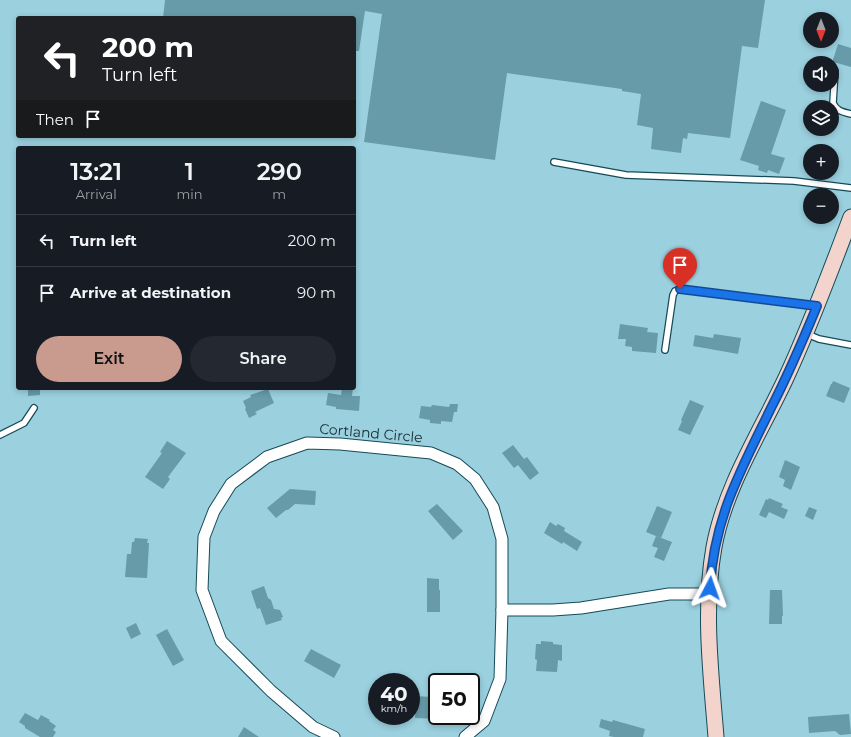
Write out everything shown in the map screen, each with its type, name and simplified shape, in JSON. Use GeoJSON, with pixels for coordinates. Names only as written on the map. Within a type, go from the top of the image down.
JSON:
{"type":"FeatureCollection","features":[{"type":"Feature","properties":{"kind":"main road"},"geometry":{"type":"LineString","coordinates":[[716,737],[710,660],[709,594],[714,546],[730,495],[739,473],[775,401],[806,333],[851,217]]}},
{"type":"Feature","properties":{"kind":"street","name":"Cortland Circle"},"geometry":{"type":"LineString","coordinates":[[334,737],[313,727],[270,691],[221,641],[202,590],[204,537],[214,511],[231,484],[266,457],[307,443],[340,444],[432,453],[457,464],[475,479],[493,507],[502,539],[500,678],[484,721],[466,737]]}},
{"type":"Feature","properties":{"kind":"street"},"geometry":{"type":"LineString","coordinates":[[502,610],[554,610],[581,608],[669,594],[709,594]]}},
{"type":"Feature","properties":{"kind":"lane"},"geometry":{"type":"LineString","coordinates":[[834,92],[833,103],[835,108],[839,111],[851,114]]}},
{"type":"Feature","properties":{"kind":"lane"},"geometry":{"type":"LineString","coordinates":[[554,162],[626,174],[794,181],[851,188]]}},
{"type":"Feature","properties":{"kind":"lane"},"geometry":{"type":"LineString","coordinates":[[665,350],[673,295],[675,291],[680,289],[817,306]]}},
{"type":"Feature","properties":{"kind":"lane"},"geometry":{"type":"LineString","coordinates":[[806,333],[819,339],[851,345]]}},
{"type":"Feature","properties":{"kind":"lane"},"geometry":{"type":"LineString","coordinates":[[0,435],[24,423],[34,408]]}},
{"type":"Feature","properties":{"kind":"building"},"geometry":{"type":"Polygon","coordinates":[[[165,0],[765,0],[758,48],[742,46],[730,138],[688,133],[687,139],[683,138],[681,153],[651,149],[653,128],[637,125],[641,94],[622,91],[622,89],[507,73],[495,160],[364,142],[382,14],[365,11],[359,51],[356,51],[356,16],[163,16],[165,0]]]}},
{"type":"Feature","properties":{"kind":"building"},"geometry":{"type":"Polygon","coordinates":[[[839,44],[851,48],[851,67],[839,64],[839,56],[834,56],[837,48],[839,48],[839,44]]]}},
{"type":"Feature","properties":{"kind":"building"},"geometry":{"type":"Polygon","coordinates":[[[761,101],[786,110],[771,154],[785,158],[779,174],[768,170],[767,173],[758,170],[759,166],[740,160],[761,101]]]}},
{"type":"Feature","properties":{"kind":"building"},"geometry":{"type":"Polygon","coordinates":[[[620,324],[648,328],[647,332],[658,333],[656,353],[632,351],[632,347],[625,346],[626,339],[618,339],[620,324]]]}},
{"type":"Feature","properties":{"kind":"building"},"geometry":{"type":"Polygon","coordinates":[[[714,334],[741,338],[738,354],[693,346],[695,335],[713,338],[714,334]]]}},
{"type":"Feature","properties":{"kind":"building"},"geometry":{"type":"Polygon","coordinates":[[[833,381],[850,388],[844,403],[826,396],[833,381]]]}},
{"type":"Feature","properties":{"kind":"building"},"geometry":{"type":"Polygon","coordinates":[[[28,390],[40,390],[40,395],[28,396],[28,390]]]}},
{"type":"Feature","properties":{"kind":"building"},"geometry":{"type":"Polygon","coordinates":[[[268,390],[274,403],[255,412],[257,414],[249,418],[243,401],[251,397],[250,395],[268,390]]]}},
{"type":"Feature","properties":{"kind":"building"},"geometry":{"type":"Polygon","coordinates":[[[342,390],[353,390],[352,396],[360,396],[359,411],[336,409],[336,407],[326,405],[328,393],[341,395],[342,390]]]}},
{"type":"Feature","properties":{"kind":"building"},"geometry":{"type":"Polygon","coordinates":[[[690,400],[704,406],[690,435],[678,430],[690,400]]]}},
{"type":"Feature","properties":{"kind":"building"},"geometry":{"type":"Polygon","coordinates":[[[450,404],[458,404],[457,412],[454,412],[452,422],[441,421],[441,424],[430,423],[430,420],[419,418],[421,406],[431,407],[432,405],[449,407],[450,404]]]}},
{"type":"Feature","properties":{"kind":"building"},"geometry":{"type":"Polygon","coordinates":[[[167,441],[186,453],[168,477],[170,479],[163,489],[145,477],[162,453],[160,452],[167,441]]]}},
{"type":"Feature","properties":{"kind":"building"},"geometry":{"type":"Polygon","coordinates":[[[513,445],[524,459],[527,457],[539,473],[530,480],[518,465],[514,468],[502,453],[513,445]]]}},
{"type":"Feature","properties":{"kind":"building"},"geometry":{"type":"Polygon","coordinates":[[[785,460],[800,467],[791,490],[783,486],[785,480],[779,477],[785,460]]]}},
{"type":"Feature","properties":{"kind":"building"},"geometry":{"type":"Polygon","coordinates":[[[290,489],[316,491],[315,505],[295,504],[276,518],[267,508],[290,489]]]}},
{"type":"Feature","properties":{"kind":"building"},"geometry":{"type":"Polygon","coordinates":[[[769,498],[783,504],[781,507],[788,510],[784,519],[769,512],[766,518],[759,515],[766,499],[768,500],[769,498]]]}},
{"type":"Feature","properties":{"kind":"building"},"geometry":{"type":"Polygon","coordinates":[[[437,504],[463,531],[453,540],[428,511],[437,504]]]}},
{"type":"Feature","properties":{"kind":"building"},"geometry":{"type":"Polygon","coordinates":[[[657,506],[672,512],[661,538],[646,532],[657,506]]]}},
{"type":"Feature","properties":{"kind":"building"},"geometry":{"type":"Polygon","coordinates":[[[809,507],[817,510],[813,520],[805,516],[809,507]]]}},
{"type":"Feature","properties":{"kind":"building"},"geometry":{"type":"Polygon","coordinates":[[[550,522],[556,526],[558,524],[565,528],[564,531],[582,542],[577,551],[544,533],[550,522]]]}},
{"type":"Feature","properties":{"kind":"building"},"geometry":{"type":"Polygon","coordinates":[[[656,536],[672,542],[664,561],[654,557],[658,548],[652,546],[656,536]]]}},
{"type":"Feature","properties":{"kind":"building"},"geometry":{"type":"Polygon","coordinates":[[[135,538],[148,539],[147,578],[125,577],[127,554],[131,554],[132,542],[134,542],[135,538]]]}},
{"type":"Feature","properties":{"kind":"building"},"geometry":{"type":"Polygon","coordinates":[[[427,578],[439,579],[440,612],[427,612],[427,578]]]}},
{"type":"Feature","properties":{"kind":"building"},"geometry":{"type":"Polygon","coordinates":[[[264,586],[274,609],[280,610],[283,617],[281,618],[282,620],[266,625],[260,608],[257,609],[251,591],[264,586]]]}},
{"type":"Feature","properties":{"kind":"building"},"geometry":{"type":"Polygon","coordinates":[[[770,590],[782,590],[782,624],[769,624],[770,590]]]}},
{"type":"Feature","properties":{"kind":"building"},"geometry":{"type":"Polygon","coordinates":[[[136,623],[141,634],[131,639],[126,628],[136,623]]]}},
{"type":"Feature","properties":{"kind":"building"},"geometry":{"type":"Polygon","coordinates":[[[167,629],[184,660],[173,666],[156,635],[167,629]]]}},
{"type":"Feature","properties":{"kind":"building"},"geometry":{"type":"Polygon","coordinates":[[[541,641],[553,642],[553,644],[562,645],[562,661],[558,660],[557,672],[536,671],[536,644],[541,644],[541,641]]]}},
{"type":"Feature","properties":{"kind":"building"},"geometry":{"type":"Polygon","coordinates":[[[311,649],[341,665],[334,678],[304,661],[311,649]]]}},
{"type":"Feature","properties":{"kind":"building"},"geometry":{"type":"Polygon","coordinates":[[[420,696],[428,697],[428,719],[420,718],[420,696]]]}},
{"type":"Feature","properties":{"kind":"building"},"geometry":{"type":"Polygon","coordinates":[[[25,713],[38,720],[41,715],[50,720],[49,721],[56,726],[53,730],[56,732],[53,737],[40,737],[25,728],[25,726],[19,722],[25,713]]]}},
{"type":"Feature","properties":{"kind":"building"},"geometry":{"type":"Polygon","coordinates":[[[849,714],[851,734],[840,735],[835,731],[809,733],[808,717],[849,714]]]}},
{"type":"Feature","properties":{"kind":"building"},"geometry":{"type":"Polygon","coordinates":[[[601,719],[612,722],[613,720],[645,729],[643,737],[609,736],[610,731],[599,727],[601,719]]]}},
{"type":"Feature","properties":{"kind":"building"},"geometry":{"type":"Polygon","coordinates":[[[244,727],[259,737],[238,737],[244,727]]]}},
{"type":"Feature","properties":{"kind":"route"},"geometry":{"type":"LineString","coordinates":[[680,289],[817,306],[794,360],[739,473],[730,495],[714,546],[710,588]]}}]}
